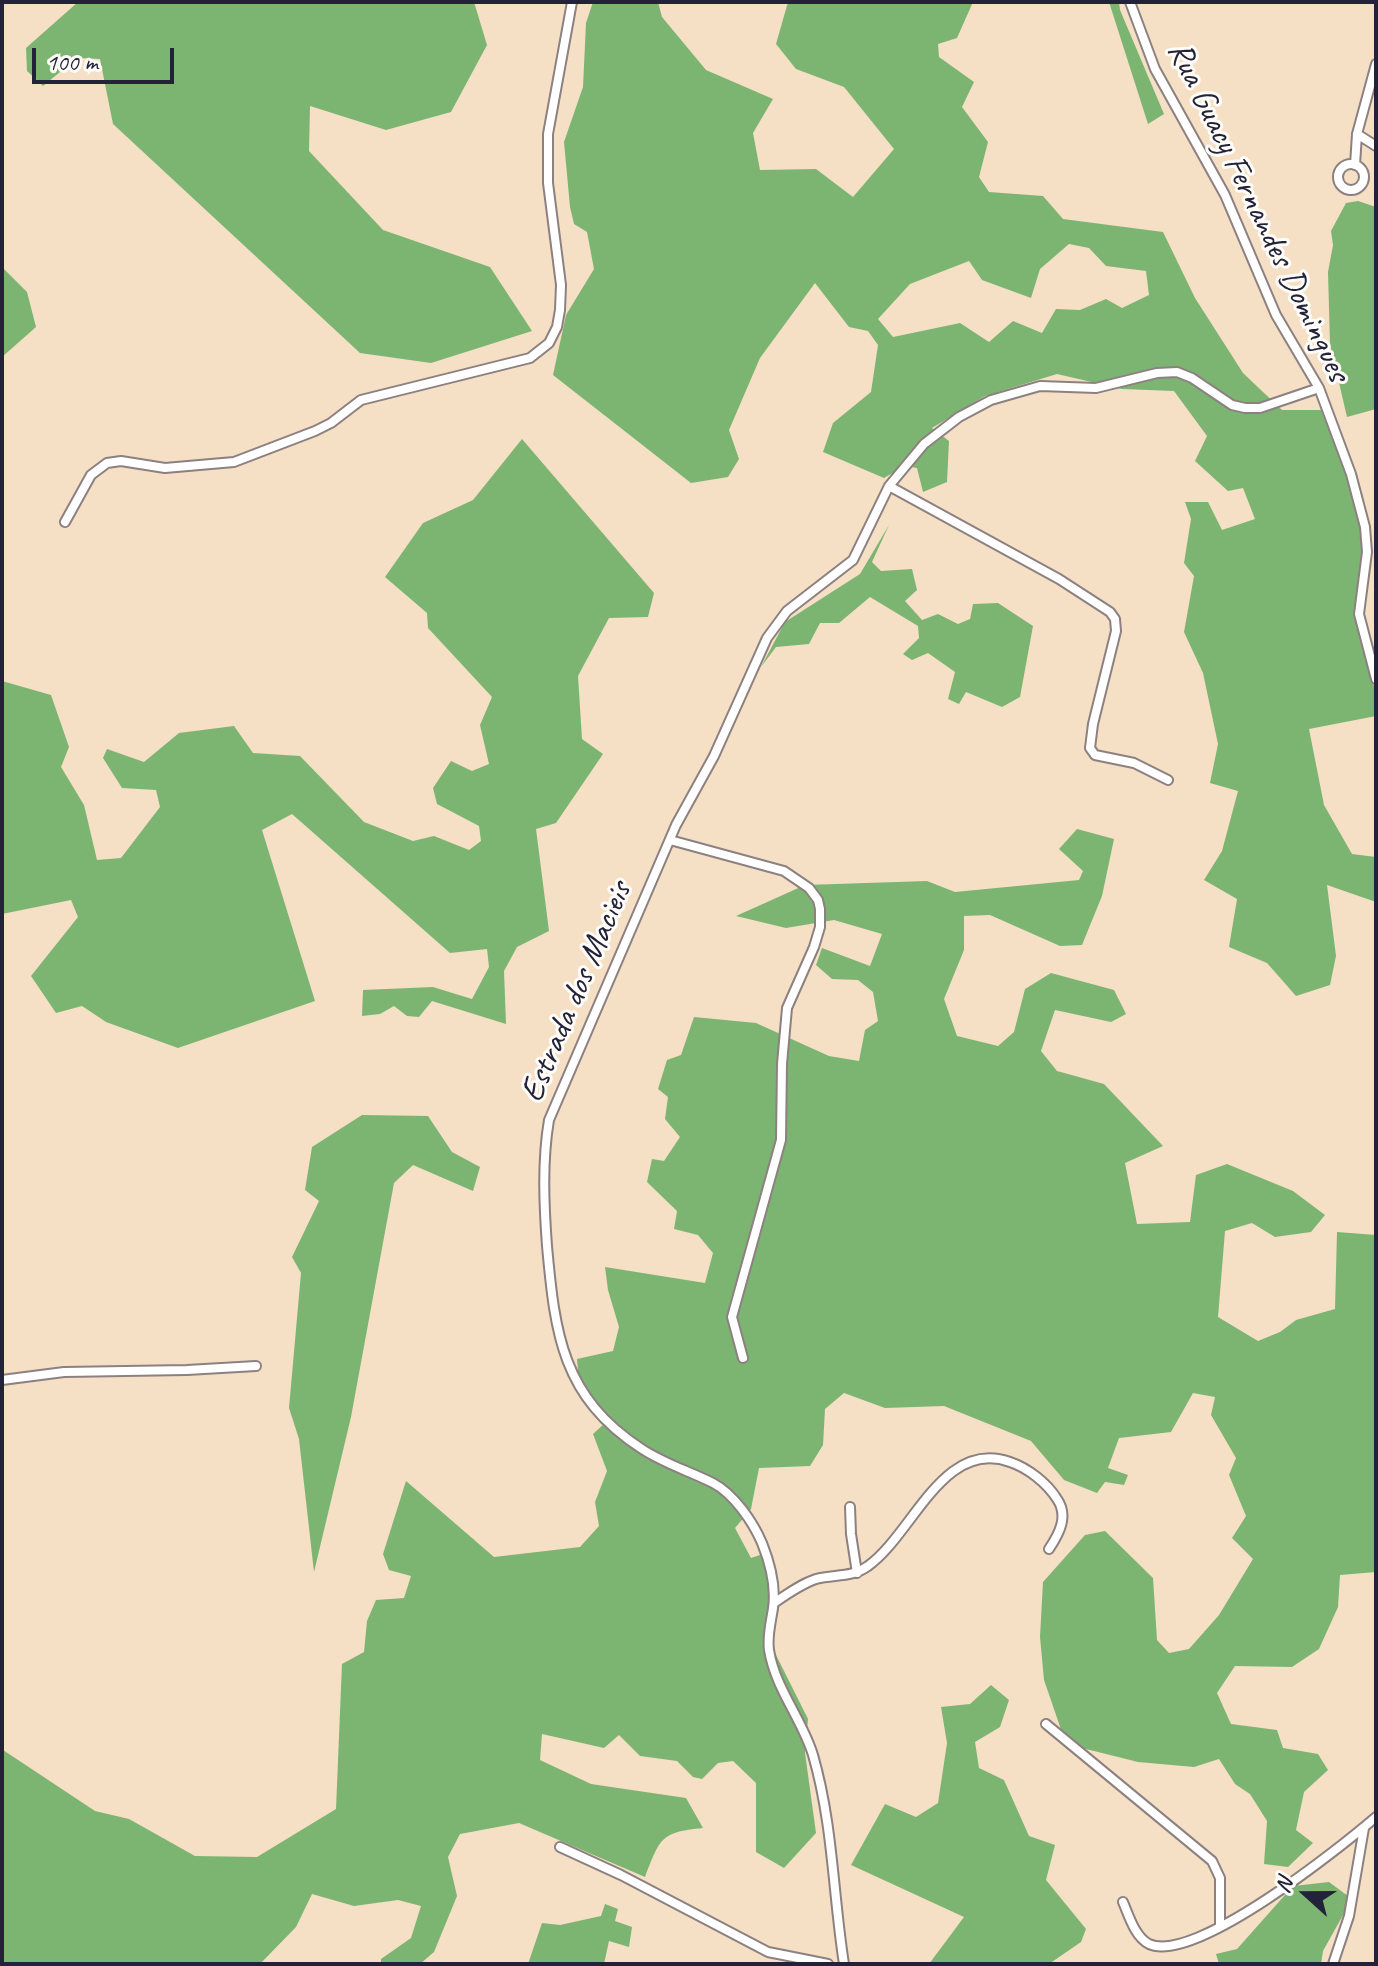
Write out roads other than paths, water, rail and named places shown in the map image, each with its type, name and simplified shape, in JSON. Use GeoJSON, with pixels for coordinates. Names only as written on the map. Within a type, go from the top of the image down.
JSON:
{"type":"FeatureCollection","features":[{"type":"Feature","properties":{"kind":"street"},"geometry":{"type":"LineString","coordinates":[[65,522],[91,475],[107,463],[121,461],[165,468],[248,459],[331,423],[361,400],[530,358],[549,343],[557,327],[561,285],[548,183],[548,134],[572,2]]}},
{"type":"Feature","properties":{"kind":"street","name":"Rua Guacy Fernandes Domingues"},"geometry":{"type":"LineString","coordinates":[[1130,2],[1155,69],[1225,195],[1276,315],[1319,388],[1351,474],[1365,527],[1367,552],[1359,614],[1376,679]]}},
{"type":"Feature","properties":{"kind":"street"},"geometry":{"type":"LineString","coordinates":[[1355,165],[1357,134],[1373,85],[1376,64]]}},
{"type":"Feature","properties":{"kind":"street"},"geometry":{"type":"LineString","coordinates":[[1357,134],[1376,146]]}},
{"type":"Feature","properties":{"kind":"street","name":"Estrada dos Macieis"},"geometry":{"type":"LineString","coordinates":[[844,1964],[822,1790],[801,1723],[783,1691],[769,1649],[774,1603],[771,1571],[761,1541],[735,1502],[713,1483],[675,1468],[642,1449],[607,1422],[589,1401],[566,1359],[550,1294],[545,1217],[545,1150],[549,1120],[670,840],[714,756],[767,638],[787,611],[853,560],[889,486],[911,456],[959,417],[991,400],[1040,386],[1096,388],[1157,373],[1177,372],[1192,378],[1232,405],[1245,408],[1260,408],[1319,388]]}},
{"type":"Feature","properties":{"kind":"street"},"geometry":{"type":"LineString","coordinates":[[889,486],[1059,579],[1094,600],[1115,619],[1116,631],[1090,748],[1095,755],[1134,763],[1168,780]]}},
{"type":"Feature","properties":{"kind":"street"},"geometry":{"type":"LineString","coordinates":[[670,840],[784,871],[809,888],[818,900],[820,909],[820,927],[814,947],[787,1008],[782,1064],[781,1140],[732,1317],[743,1358]]}},
{"type":"Feature","properties":{"kind":"street"},"geometry":{"type":"LineString","coordinates":[[2,1380],[64,1372],[256,1366]]}},
{"type":"Feature","properties":{"kind":"street"},"geometry":{"type":"LineString","coordinates":[[774,1603],[814,1580],[857,1573],[882,1555],[943,1479],[955,1468],[978,1459],[999,1458],[1021,1466],[1060,1502],[1061,1530],[1049,1549]]}},
{"type":"Feature","properties":{"kind":"street"},"geometry":{"type":"LineString","coordinates":[[850,1507],[857,1573]]}},
{"type":"Feature","properties":{"kind":"street"},"geometry":{"type":"LineString","coordinates":[[1046,1724],[1212,1861],[1220,1878],[1220,1926]]}},
{"type":"Feature","properties":{"kind":"street"},"geometry":{"type":"LineString","coordinates":[[1123,1902],[1141,1938],[1158,1946],[1174,1945],[1220,1926],[1278,1894],[1376,1817]]}},
{"type":"Feature","properties":{"kind":"street"},"geometry":{"type":"LineString","coordinates":[[1333,1964],[1349,1916],[1364,1827]]}},
{"type":"Feature","properties":{"kind":"street"},"geometry":{"type":"LineString","coordinates":[[560,1847],[621,1875],[768,1952],[828,1964]]}}]}
